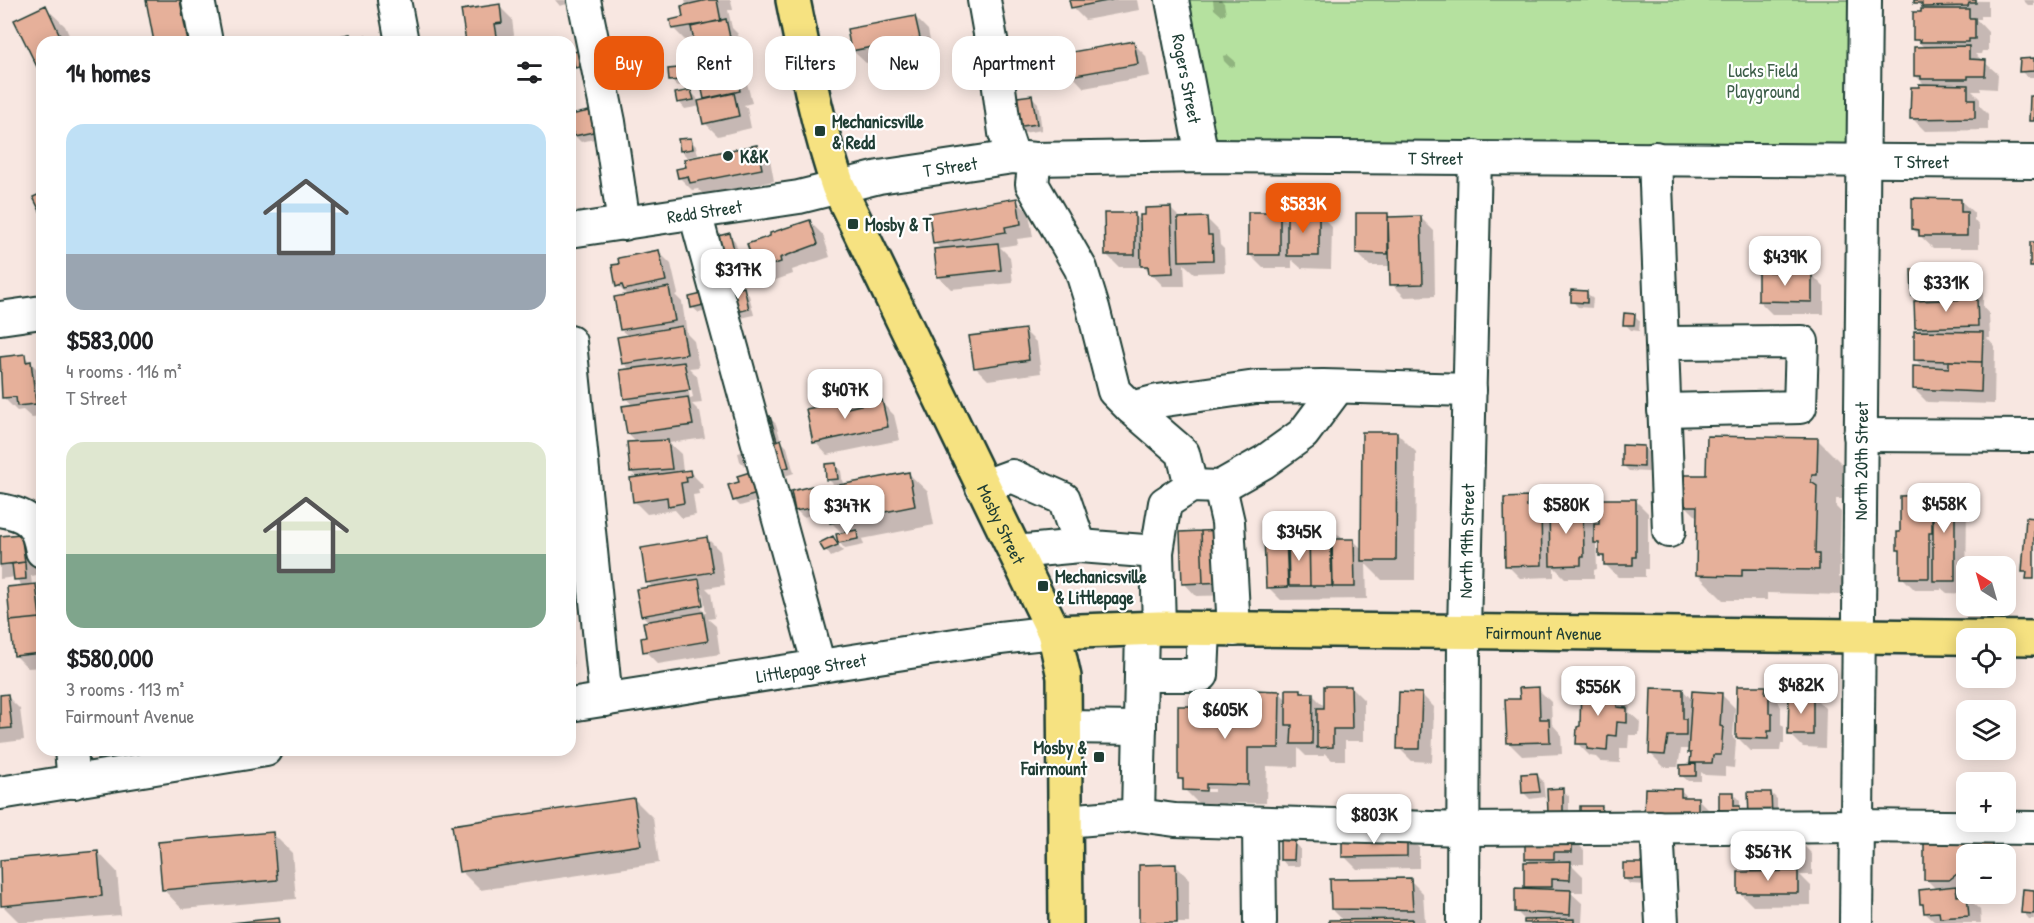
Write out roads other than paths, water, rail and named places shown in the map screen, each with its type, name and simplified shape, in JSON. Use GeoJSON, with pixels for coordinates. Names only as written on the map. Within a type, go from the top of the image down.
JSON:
{"type":"FeatureCollection","features":[{"type":"Feature","properties":{"kind":"main road","name":"Mosby Street"},"geometry":{"type":"LineString","coordinates":[[793,0],[814,108],[838,186],[1054,632],[1064,677],[1066,923]]}},
{"type":"Feature","properties":{"kind":"main road","name":"Fairmount Avenue"},"geometry":{"type":"LineString","coordinates":[[1054,632],[1151,628],[1858,638],[2034,638]]}},
{"type":"Feature","properties":{"kind":"street"},"geometry":{"type":"LineString","coordinates":[[198,0],[205,36]]}},
{"type":"Feature","properties":{"kind":"street"},"geometry":{"type":"LineString","coordinates":[[394,0],[401,36]]}},
{"type":"Feature","properties":{"kind":"street"},"geometry":{"type":"LineString","coordinates":[[584,0],[609,122],[624,224]]}},
{"type":"Feature","properties":{"kind":"street"},"geometry":{"type":"LineString","coordinates":[[984,0],[998,73],[1005,133],[1024,158],[1032,184],[1081,269],[1114,391],[1183,453],[1228,522],[1219,630],[1202,675],[1141,675]]}},
{"type":"Feature","properties":{"kind":"street","name":"Rogers Street"},"geometry":{"type":"LineString","coordinates":[[1172,0],[1202,156]]}},
{"type":"Feature","properties":{"kind":"street","name":"North 20th Street"},"geometry":{"type":"LineString","coordinates":[[1856,923],[1864,0]]}},
{"type":"Feature","properties":{"kind":"street","name":"T Street"},"geometry":{"type":"LineString","coordinates":[[838,186],[879,177],[1024,158],[1475,157],[2034,162]]}},
{"type":"Feature","properties":{"kind":"street","name":"North 19th Street"},"geometry":{"type":"LineString","coordinates":[[1463,923],[1464,631],[1475,157]]}},
{"type":"Feature","properties":{"kind":"street"},"geometry":{"type":"LineString","coordinates":[[1655,158],[1669,531]]}},
{"type":"Feature","properties":{"kind":"street","name":"Redd Street"},"geometry":{"type":"LineString","coordinates":[[576,230],[799,196],[838,186]]}},
{"type":"Feature","properties":{"kind":"street"},"geometry":{"type":"LineString","coordinates":[[695,213],[819,666]]}},
{"type":"Feature","properties":{"kind":"street"},"geometry":{"type":"LineString","coordinates":[[0,318],[36,313]]}},
{"type":"Feature","properties":{"kind":"street"},"geometry":{"type":"LineString","coordinates":[[1662,343],[1802,342],[1800,407],[1664,410]]}},
{"type":"Feature","properties":{"kind":"street"},"geometry":{"type":"LineString","coordinates":[[1131,408],[1158,401],[1256,387],[1470,390]]}},
{"type":"Feature","properties":{"kind":"street"},"geometry":{"type":"LineString","coordinates":[[1138,815],[1141,675],[1151,628],[1157,552],[1165,503],[1264,462],[1303,434],[1338,387]]}},
{"type":"Feature","properties":{"kind":"street"},"geometry":{"type":"LineString","coordinates":[[576,402],[606,700]]}},
{"type":"Feature","properties":{"kind":"street"},"geometry":{"type":"LineString","coordinates":[[1860,435],[2034,436]]}},
{"type":"Feature","properties":{"kind":"street"},"geometry":{"type":"LineString","coordinates":[[982,486],[1012,476],[1064,499],[1080,546]]}},
{"type":"Feature","properties":{"kind":"street"},"geometry":{"type":"LineString","coordinates":[[0,510],[19,513],[30,520],[36,529]]}},
{"type":"Feature","properties":{"kind":"street"},"geometry":{"type":"LineString","coordinates":[[1015,552],[1080,546],[1157,552]]}},
{"type":"Feature","properties":{"kind":"street","name":"Littlepage Street"},"geometry":{"type":"LineString","coordinates":[[576,704],[1000,638],[1054,632]]}},
{"type":"Feature","properties":{"kind":"street"},"geometry":{"type":"LineString","coordinates":[[1065,727],[1140,728]]}},
{"type":"Feature","properties":{"kind":"street"},"geometry":{"type":"LineString","coordinates":[[72,756],[74,782]]}},
{"type":"Feature","properties":{"kind":"street"},"geometry":{"type":"LineString","coordinates":[[0,793],[227,756]]}},
{"type":"Feature","properties":{"kind":"street"},"geometry":{"type":"LineString","coordinates":[[1065,821],[1138,815],[1175,820],[1463,829],[1856,826],[2034,828]]}},
{"type":"Feature","properties":{"kind":"street"},"geometry":{"type":"LineString","coordinates":[[1259,823],[1260,923]]}},
{"type":"Feature","properties":{"kind":"street"},"geometry":{"type":"LineString","coordinates":[[1657,827],[1662,923]]}},
{"type":"Feature","properties":{"kind":"place","name":"Mechanicsville & Redd"},"geometry":{"type":"Point","coordinates":[820,131]}},
{"type":"Feature","properties":{"kind":"place","name":"K&K"},"geometry":{"type":"Point","coordinates":[728,156]}},
{"type":"Feature","properties":{"kind":"place","name":"Mosby & T"},"geometry":{"type":"Point","coordinates":[853,224]}},
{"type":"Feature","properties":{"kind":"place","name":"Mechanicsville & Littlepage"},"geometry":{"type":"Point","coordinates":[1043,586]}},
{"type":"Feature","properties":{"kind":"place","name":"Mosby & Fairmount"},"geometry":{"type":"Point","coordinates":[1099,757]}},
{"type":"Feature","properties":{"kind":"park label","name":"Lucks Field Playground"},"geometry":{"type":"Point","coordinates":[1763,80]}}]}
